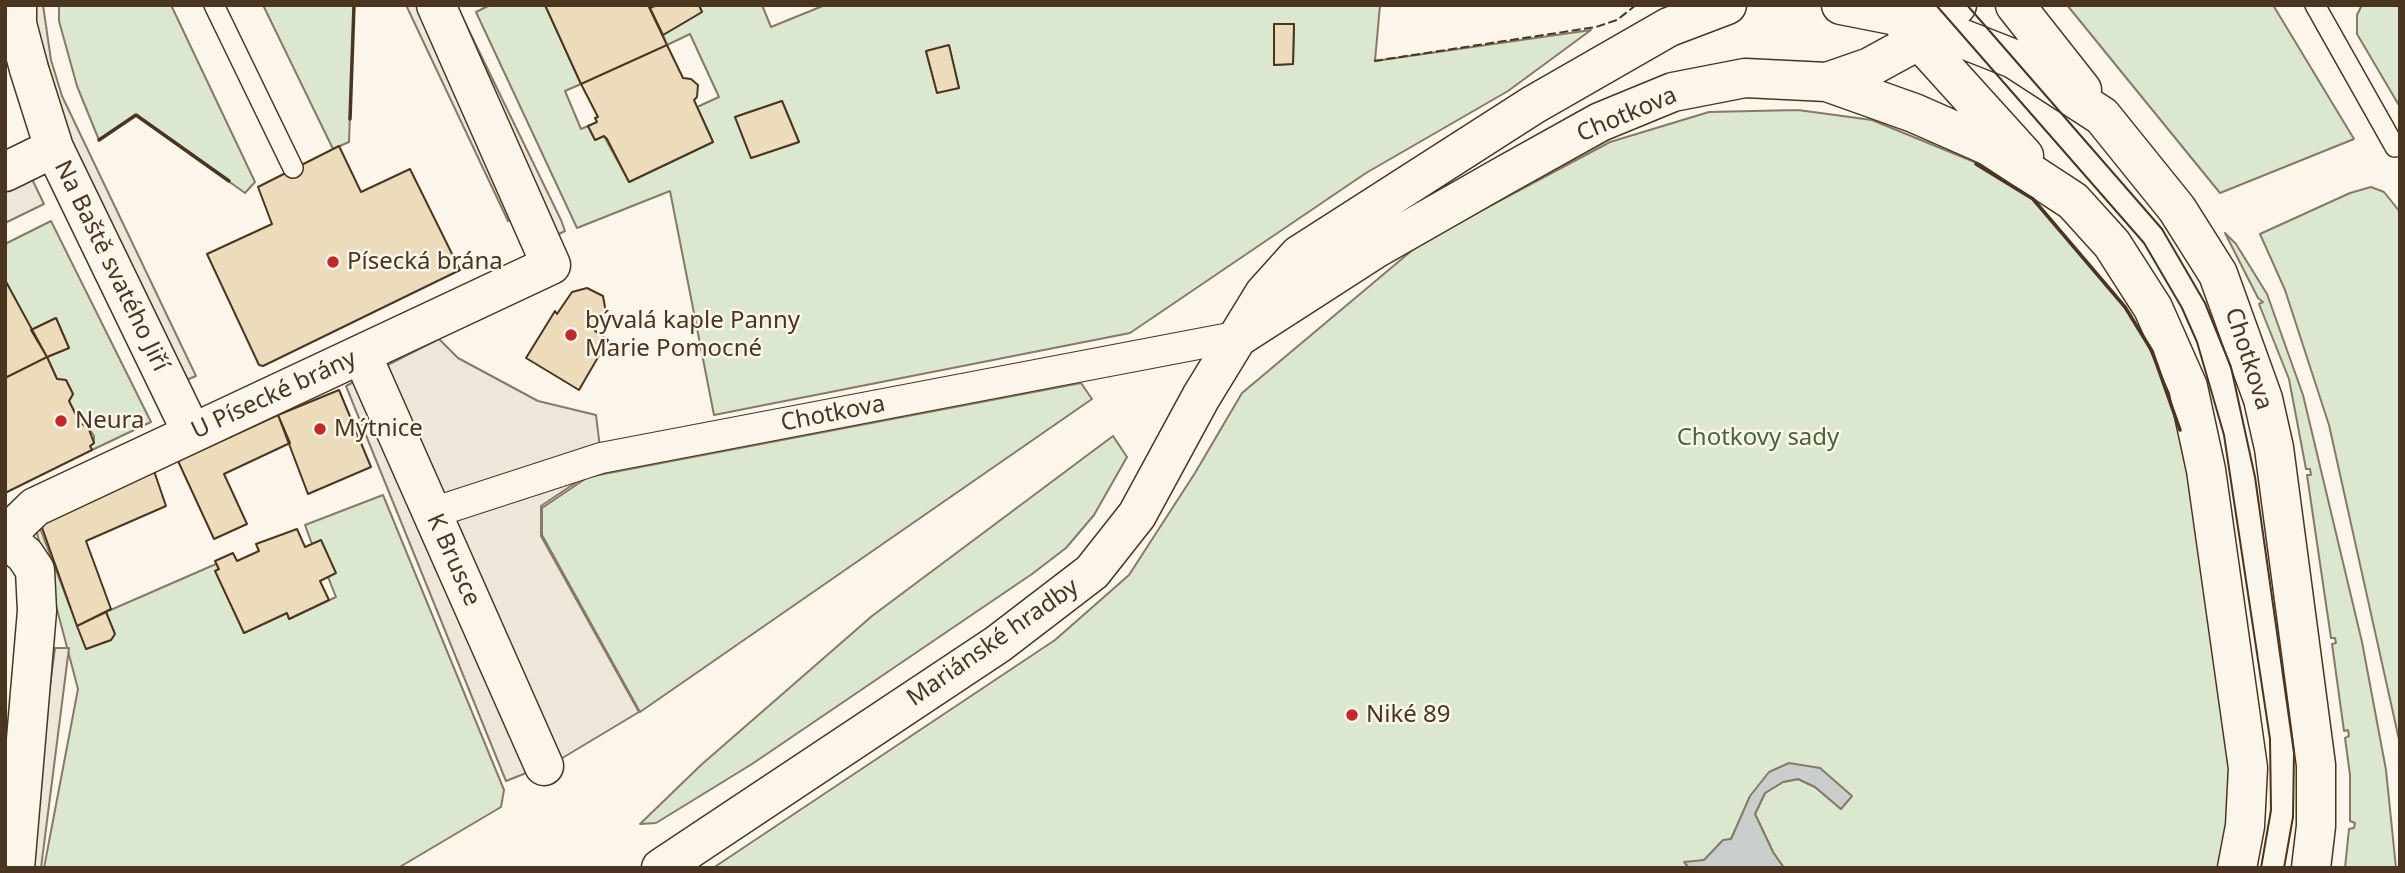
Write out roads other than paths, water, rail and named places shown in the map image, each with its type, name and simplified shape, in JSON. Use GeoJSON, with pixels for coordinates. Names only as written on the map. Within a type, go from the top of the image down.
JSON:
{"type":"FeatureCollection","features":[{"type":"Feature","properties":{"kind":"main road"},"geometry":{"type":"LineString","coordinates":[[17,5],[18,24],[29,69],[54,148]]}},
{"type":"Feature","properties":{"kind":"main road","name":"U Písecké brány"},"geometry":{"type":"LineString","coordinates":[[5,537],[35,507],[551,265],[436,5]]}},
{"type":"Feature","properties":{"kind":"main road","name":"Chotkova"},"geometry":{"type":"LineString","coordinates":[[1841,5],[1919,19],[2014,59],[2102,116],[2177,209],[2218,274],[2263,399],[2276,461],[2316,765],[2316,826],[2311,868]]}},
{"type":"Feature","properties":{"kind":"main road"},"geometry":{"type":"LineString","coordinates":[[2015,5],[2102,116]]}},
{"type":"Feature","properties":{"kind":"main road","name":"Chotkova"},"geometry":{"type":"LineString","coordinates":[[1240,336],[1264,294],[1299,255],[1533,104],[1669,27],[1718,6]]}},
{"type":"Feature","properties":{"kind":"main road"},"geometry":{"type":"LineString","coordinates":[[1827,82],[1870,67],[1919,19]]}},
{"type":"Feature","properties":{"kind":"main road","name":"Chotkova"},"geometry":{"type":"LineString","coordinates":[[1919,19],[2045,180]]}},
{"type":"Feature","properties":{"kind":"main road","name":"Chotkova"},"geometry":{"type":"LineString","coordinates":[[1240,336],[1375,249],[1600,122],[1673,92],[1716,82],[1786,78],[1827,82],[1901,108],[1989,146],[2045,180],[2073,201],[2112,244],[2153,308],[2192,399],[2211,499],[2248,768],[2245,826],[2237,868]]}},
{"type":"Feature","properties":{"kind":"main road","name":"Na Baště svatého Jiří"},"geometry":{"type":"LineString","coordinates":[[5,172],[54,148],[192,433]]}},
{"type":"Feature","properties":{"kind":"main road","name":"Mariánské hradby"},"geometry":{"type":"LineString","coordinates":[[661,868],[998,644],[1052,606],[1092,572],[1137,515],[1201,397],[1240,336]]}},
{"type":"Feature","properties":{"kind":"main road","name":"K Brusce"},"geometry":{"type":"LineString","coordinates":[[362,355],[544,766]]}},
{"type":"Feature","properties":{"kind":"main road"},"geometry":{"type":"LineString","coordinates":[[5,537],[25,555],[35,570],[37,611],[15,868]]}},
{"type":"Feature","properties":{"kind":"street","name":"Chotkova"},"geometry":{"type":"LineString","coordinates":[[432,513],[601,458],[1240,336]]}},
{"type":"Feature","properties":{"kind":"lane"},"geometry":{"type":"LineString","coordinates":[[214,5],[293,168]]}},
{"type":"Feature","properties":{"kind":"lane"},"geometry":{"type":"LineString","coordinates":[[2315,5],[2395,147]]}},
{"type":"Feature","properties":{"kind":"tram line"},"geometry":{"type":"LineString","coordinates":[[1936,5],[2144,243],[2182,308],[2197,342],[2224,435],[2270,739],[2271,810],[2261,868]]}},
{"type":"Feature","properties":{"kind":"tram line"},"geometry":{"type":"LineString","coordinates":[[1967,5],[2162,229],[2205,303],[2231,367],[2255,477],[2294,753],[2293,817],[2284,868]]}},
{"type":"Feature","properties":{"kind":"place","name":"Písecká brána"},"geometry":{"type":"Point","coordinates":[333,262]}},
{"type":"Feature","properties":{"kind":"place","name":"bývalá kaple Panny Marie Pomocné"},"geometry":{"type":"Point","coordinates":[571,335]}},
{"type":"Feature","properties":{"kind":"place","name":"Neura"},"geometry":{"type":"Point","coordinates":[61,421]}},
{"type":"Feature","properties":{"kind":"place","name":"Mýtnice"},"geometry":{"type":"Point","coordinates":[320,429]}},
{"type":"Feature","properties":{"kind":"place","name":"Niké 89"},"geometry":{"type":"Point","coordinates":[1352,715]}},
{"type":"Feature","properties":{"kind":"park label","name":"Chotkovy sady"},"geometry":{"type":"Point","coordinates":[1758,438]}}]}
